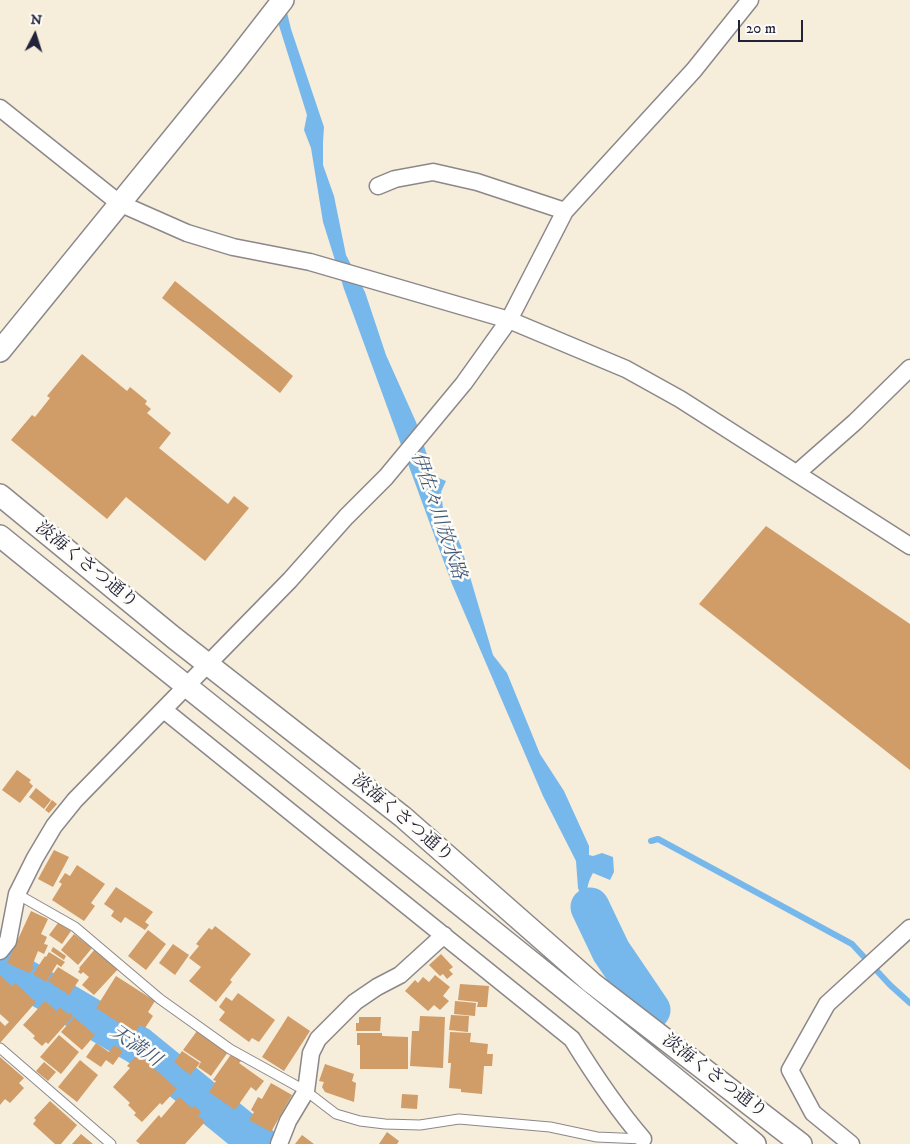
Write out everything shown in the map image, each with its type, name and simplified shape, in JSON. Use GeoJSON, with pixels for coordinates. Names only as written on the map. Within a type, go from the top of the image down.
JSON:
{"type":"FeatureCollection","features":[{"type":"Feature","properties":{"kind":"street"},"geometry":{"type":"LineString","coordinates":[[0,351],[283,0]]}},
{"type":"Feature","properties":{"kind":"street"},"geometry":{"type":"LineString","coordinates":[[0,951],[8,941],[11,899],[54,826],[75,800],[290,580],[346,517],[386,477],[446,406],[509,320],[565,211],[694,70],[750,0]]}},
{"type":"Feature","properties":{"kind":"street"},"geometry":{"type":"LineString","coordinates":[[0,108],[119,204],[187,233],[233,247],[310,262],[509,320],[626,369],[680,399],[910,546]]}},
{"type":"Feature","properties":{"kind":"street"},"geometry":{"type":"LineString","coordinates":[[378,186],[395,179],[433,172],[477,182],[565,211]]}},
{"type":"Feature","properties":{"kind":"street"},"geometry":{"type":"LineString","coordinates":[[797,473],[855,422],[910,368]]}},
{"type":"Feature","properties":{"kind":"street","name":"淡海くさつ通り"},"geometry":{"type":"LineString","coordinates":[[0,495],[207,664],[403,817],[592,983],[802,1144]]}},
{"type":"Feature","properties":{"kind":"street","name":"淡海くさつ通り"},"geometry":{"type":"LineString","coordinates":[[0,536],[185,687],[587,1005],[755,1144]]}},
{"type":"Feature","properties":{"kind":"street"},"geometry":{"type":"LineString","coordinates":[[164,710],[572,1039],[618,1108],[643,1139]]}},
{"type":"Feature","properties":{"kind":"street"},"geometry":{"type":"LineString","coordinates":[[851,1144],[812,1113],[790,1070],[827,1004],[910,928]]}},
{"type":"Feature","properties":{"kind":"street"},"geometry":{"type":"LineString","coordinates":[[279,1144],[288,1122],[306,1091],[311,1053],[318,1039],[355,1002],[377,987],[400,975],[444,935]]}},
{"type":"Feature","properties":{"kind":"lane"},"geometry":{"type":"LineString","coordinates":[[11,899],[75,927],[160,999],[230,1050],[306,1091],[336,1114],[360,1121],[385,1124],[420,1125],[459,1119],[550,1127],[597,1137],[643,1139]]}},
{"type":"Feature","properties":{"kind":"lane"},"geometry":{"type":"LineString","coordinates":[[0,1048],[111,1144]]}},
{"type":"Feature","properties":{"kind":"water"},"geometry":{"type":"Polygon","coordinates":[[[271,0],[284,0],[291,29],[324,127],[323,165],[334,196],[346,255],[365,292],[386,355],[416,422],[434,476],[446,481],[441,492],[445,525],[452,526],[461,546],[493,655],[507,673],[540,754],[564,791],[589,846],[589,855],[593,856],[602,853],[613,857],[614,872],[610,880],[593,873],[588,884],[587,893],[598,920],[622,959],[608,950],[586,910],[578,888],[576,861],[543,796],[452,584],[344,289],[323,222],[311,148],[304,130],[307,115],[271,0]]]}},
{"type":"Feature","properties":{"kind":"building"},"geometry":{"type":"Polygon","coordinates":[[[175,281],[293,376],[280,393],[162,298],[175,281]]]}},
{"type":"Feature","properties":{"kind":"building"},"geometry":{"type":"Polygon","coordinates":[[[82,354],[127,391],[130,387],[147,401],[145,404],[151,409],[147,413],[171,433],[159,448],[228,504],[234,496],[249,508],[205,561],[126,497],[107,519],[11,440],[32,415],[35,417],[50,398],[47,396],[82,354]]]}},
{"type":"Feature","properties":{"kind":"building"},"geometry":{"type":"Polygon","coordinates":[[[766,526],[910,624],[910,770],[699,604],[766,526]]]}},
{"type":"Feature","properties":{"kind":"building"},"geometry":{"type":"Polygon","coordinates":[[[17,770],[31,780],[29,782],[33,786],[20,803],[2,790],[17,770]]]}},
{"type":"Feature","properties":{"kind":"building"},"geometry":{"type":"Polygon","coordinates":[[[36,788],[51,800],[44,809],[29,797],[36,788]]]}},
{"type":"Feature","properties":{"kind":"building"},"geometry":{"type":"Polygon","coordinates":[[[52,800],[57,804],[49,813],[45,810],[52,800]]]}},
{"type":"Feature","properties":{"kind":"building"},"geometry":{"type":"Polygon","coordinates":[[[54,850],[69,857],[53,887],[38,879],[54,850]]]}},
{"type":"Feature","properties":{"kind":"building"},"geometry":{"type":"Polygon","coordinates":[[[77,865],[105,884],[91,903],[95,906],[84,921],[52,900],[62,884],[59,882],[65,873],[70,876],[77,865]]]}},
{"type":"Feature","properties":{"kind":"building"},"geometry":{"type":"Polygon","coordinates":[[[116,887],[153,912],[145,922],[149,925],[145,930],[125,917],[121,923],[111,916],[114,911],[104,904],[116,887]]]}},
{"type":"Feature","properties":{"kind":"building"},"geometry":{"type":"Polygon","coordinates":[[[31,911],[48,919],[41,934],[47,937],[44,944],[48,945],[44,954],[38,951],[32,966],[34,967],[29,973],[7,963],[31,911]]]}},
{"type":"Feature","properties":{"kind":"building"},"geometry":{"type":"Polygon","coordinates":[[[58,923],[71,931],[62,944],[49,935],[58,923]]]}},
{"type":"Feature","properties":{"kind":"building"},"geometry":{"type":"Polygon","coordinates":[[[215,926],[251,954],[230,980],[232,982],[216,1002],[189,981],[201,967],[189,958],[199,946],[196,944],[209,928],[212,930],[215,926]]]}},
{"type":"Feature","properties":{"kind":"building"},"geometry":{"type":"Polygon","coordinates":[[[148,930],[166,944],[146,970],[128,956],[148,930]]]}},
{"type":"Feature","properties":{"kind":"building"},"geometry":{"type":"Polygon","coordinates":[[[74,934],[92,948],[78,965],[61,950],[74,934]]]}},
{"type":"Feature","properties":{"kind":"building"},"geometry":{"type":"Polygon","coordinates":[[[173,944],[189,955],[175,975],[159,963],[173,944]]]}},
{"type":"Feature","properties":{"kind":"building"},"geometry":{"type":"Polygon","coordinates":[[[53,947],[66,956],[64,960],[51,951],[53,947]]]}},
{"type":"Feature","properties":{"kind":"building"},"geometry":{"type":"Polygon","coordinates":[[[95,949],[118,969],[94,995],[82,985],[89,977],[83,972],[81,974],[78,972],[79,968],[95,949]]]}},
{"type":"Feature","properties":{"kind":"building"},"geometry":{"type":"Polygon","coordinates":[[[49,952],[65,962],[61,967],[57,964],[46,982],[33,974],[49,952]]]}},
{"type":"Feature","properties":{"kind":"building"},"geometry":{"type":"Polygon","coordinates":[[[441,954],[453,967],[449,970],[453,974],[447,979],[443,974],[440,976],[429,965],[441,954]]]}},
{"type":"Feature","properties":{"kind":"building"},"geometry":{"type":"Polygon","coordinates":[[[58,967],[79,980],[69,995],[48,981],[58,967]]]}},
{"type":"Feature","properties":{"kind":"building"},"geometry":{"type":"Polygon","coordinates":[[[0,975],[12,986],[15,983],[36,1002],[0,1043],[0,1021],[5,1026],[9,1022],[0,1014],[0,975]]]}},
{"type":"Feature","properties":{"kind":"building"},"geometry":{"type":"Polygon","coordinates":[[[435,975],[450,987],[443,996],[449,1001],[440,1010],[434,1005],[428,1011],[405,991],[415,980],[418,983],[423,977],[429,982],[435,975]]]}},
{"type":"Feature","properties":{"kind":"building"},"geometry":{"type":"Polygon","coordinates":[[[116,976],[155,1001],[148,1012],[153,1016],[145,1028],[140,1025],[135,1033],[96,1008],[116,976]]]}},
{"type":"Feature","properties":{"kind":"building"},"geometry":{"type":"Polygon","coordinates":[[[460,984],[489,986],[487,1007],[477,1007],[478,1002],[458,1000],[460,984]]]}},
{"type":"Feature","properties":{"kind":"building"},"geometry":{"type":"Polygon","coordinates":[[[238,993],[275,1020],[259,1042],[252,1038],[249,1042],[219,1020],[225,1012],[219,1007],[226,997],[232,1001],[238,993]]]}},
{"type":"Feature","properties":{"kind":"building"},"geometry":{"type":"Polygon","coordinates":[[[45,1001],[57,1011],[60,1007],[68,1014],[70,1012],[73,1016],[48,1044],[46,1042],[42,1046],[33,1038],[35,1036],[23,1025],[45,1001]]]}},
{"type":"Feature","properties":{"kind":"building"},"geometry":{"type":"Polygon","coordinates":[[[455,1001],[476,1003],[475,1016],[454,1014],[455,1001]]]}},
{"type":"Feature","properties":{"kind":"building"},"geometry":{"type":"Polygon","coordinates":[[[451,1015],[469,1016],[468,1032],[449,1030],[451,1015]]]}},
{"type":"Feature","properties":{"kind":"building"},"geometry":{"type":"Polygon","coordinates":[[[288,1016],[310,1031],[284,1071],[262,1057],[288,1016]]]}},
{"type":"Feature","properties":{"kind":"building"},"geometry":{"type":"Polygon","coordinates":[[[420,1016],[445,1017],[443,1068],[410,1066],[412,1031],[419,1031],[420,1016]]]}},
{"type":"Feature","properties":{"kind":"building"},"geometry":{"type":"Polygon","coordinates":[[[74,1017],[95,1035],[82,1050],[61,1032],[74,1017]]]}},
{"type":"Feature","properties":{"kind":"building"},"geometry":{"type":"Polygon","coordinates":[[[359,1017],[381,1017],[380,1031],[356,1031],[356,1023],[359,1023],[359,1017]]]}},
{"type":"Feature","properties":{"kind":"building"},"geometry":{"type":"Polygon","coordinates":[[[197,1031],[228,1052],[211,1076],[198,1067],[201,1062],[183,1050],[197,1031]]]}},
{"type":"Feature","properties":{"kind":"building"},"geometry":{"type":"Polygon","coordinates":[[[450,1032],[471,1033],[470,1042],[488,1044],[487,1054],[493,1054],[492,1066],[484,1066],[482,1094],[461,1092],[461,1089],[449,1088],[451,1063],[448,1063],[450,1032]]]}},
{"type":"Feature","properties":{"kind":"building"},"geometry":{"type":"Polygon","coordinates":[[[357,1033],[382,1033],[382,1036],[408,1037],[408,1069],[360,1069],[360,1045],[357,1045],[357,1033]]]}},
{"type":"Feature","properties":{"kind":"building"},"geometry":{"type":"Polygon","coordinates":[[[59,1035],[79,1052],[61,1074],[40,1057],[59,1035]]]}},
{"type":"Feature","properties":{"kind":"building"},"geometry":{"type":"Polygon","coordinates":[[[96,1043],[109,1052],[114,1045],[123,1051],[113,1065],[106,1060],[101,1067],[86,1057],[96,1043]]]}},
{"type":"Feature","properties":{"kind":"building"},"geometry":{"type":"Polygon","coordinates":[[[182,1051],[200,1063],[190,1075],[174,1062],[182,1051]]]}},
{"type":"Feature","properties":{"kind":"building"},"geometry":{"type":"Polygon","coordinates":[[[232,1053],[242,1060],[239,1063],[264,1081],[256,1091],[251,1087],[235,1110],[209,1092],[216,1081],[213,1080],[232,1053]]]}},
{"type":"Feature","properties":{"kind":"building"},"geometry":{"type":"Polygon","coordinates":[[[138,1054],[177,1089],[142,1122],[134,1115],[136,1113],[128,1105],[130,1103],[113,1087],[130,1068],[127,1066],[138,1054]]]}},
{"type":"Feature","properties":{"kind":"building"},"geometry":{"type":"Polygon","coordinates":[[[0,1057],[24,1078],[19,1083],[24,1088],[10,1103],[5,1099],[0,1105],[0,1057]]]}},
{"type":"Feature","properties":{"kind":"building"},"geometry":{"type":"Polygon","coordinates":[[[80,1060],[98,1075],[77,1102],[58,1087],[80,1060]]]}},
{"type":"Feature","properties":{"kind":"building"},"geometry":{"type":"Polygon","coordinates":[[[44,1062],[56,1072],[48,1081],[36,1071],[44,1062]]]}},
{"type":"Feature","properties":{"kind":"building"},"geometry":{"type":"Polygon","coordinates":[[[325,1064],[354,1074],[352,1081],[356,1083],[354,1102],[325,1092],[322,1087],[324,1082],[319,1081],[325,1064]]]}},
{"type":"Feature","properties":{"kind":"building"},"geometry":{"type":"Polygon","coordinates":[[[271,1083],[292,1095],[271,1132],[249,1120],[254,1112],[251,1110],[258,1097],[262,1099],[271,1083]]]}},
{"type":"Feature","properties":{"kind":"building"},"geometry":{"type":"Polygon","coordinates":[[[402,1094],[418,1095],[417,1109],[401,1108],[402,1094]]]}},
{"type":"Feature","properties":{"kind":"building"},"geometry":{"type":"Polygon","coordinates":[[[179,1097],[192,1108],[194,1106],[201,1112],[198,1116],[205,1122],[185,1144],[140,1144],[136,1141],[159,1115],[161,1118],[179,1097]]]}},
{"type":"Feature","properties":{"kind":"building"},"geometry":{"type":"Polygon","coordinates":[[[50,1101],[77,1125],[61,1144],[55,1144],[33,1124],[36,1120],[34,1118],[50,1101]]]}},
{"type":"Feature","properties":{"kind":"building"},"geometry":{"type":"Polygon","coordinates":[[[387,1132],[399,1141],[397,1144],[379,1144],[387,1132]]]}},
{"type":"Feature","properties":{"kind":"building"},"geometry":{"type":"Polygon","coordinates":[[[81,1134],[93,1144],[72,1144],[81,1134]]]}},
{"type":"Feature","properties":{"kind":"building"},"geometry":{"type":"Polygon","coordinates":[[[302,1135],[314,1144],[295,1144],[302,1135]]]}},
{"type":"Feature","properties":{"kind":"waterway"},"geometry":{"type":"LineString","coordinates":[[651,841],[658,839],[852,944],[890,985],[910,1003]]}},
{"type":"Feature","properties":{"kind":"waterway","name":"伊佐々川放水路"},"geometry":{"type":"LineString","coordinates":[[590,907],[611,951],[651,1010]]}},
{"type":"Feature","properties":{"kind":"waterway","name":"天満川"},"geometry":{"type":"LineString","coordinates":[[0,964],[139,1046],[259,1144]]}}]}
